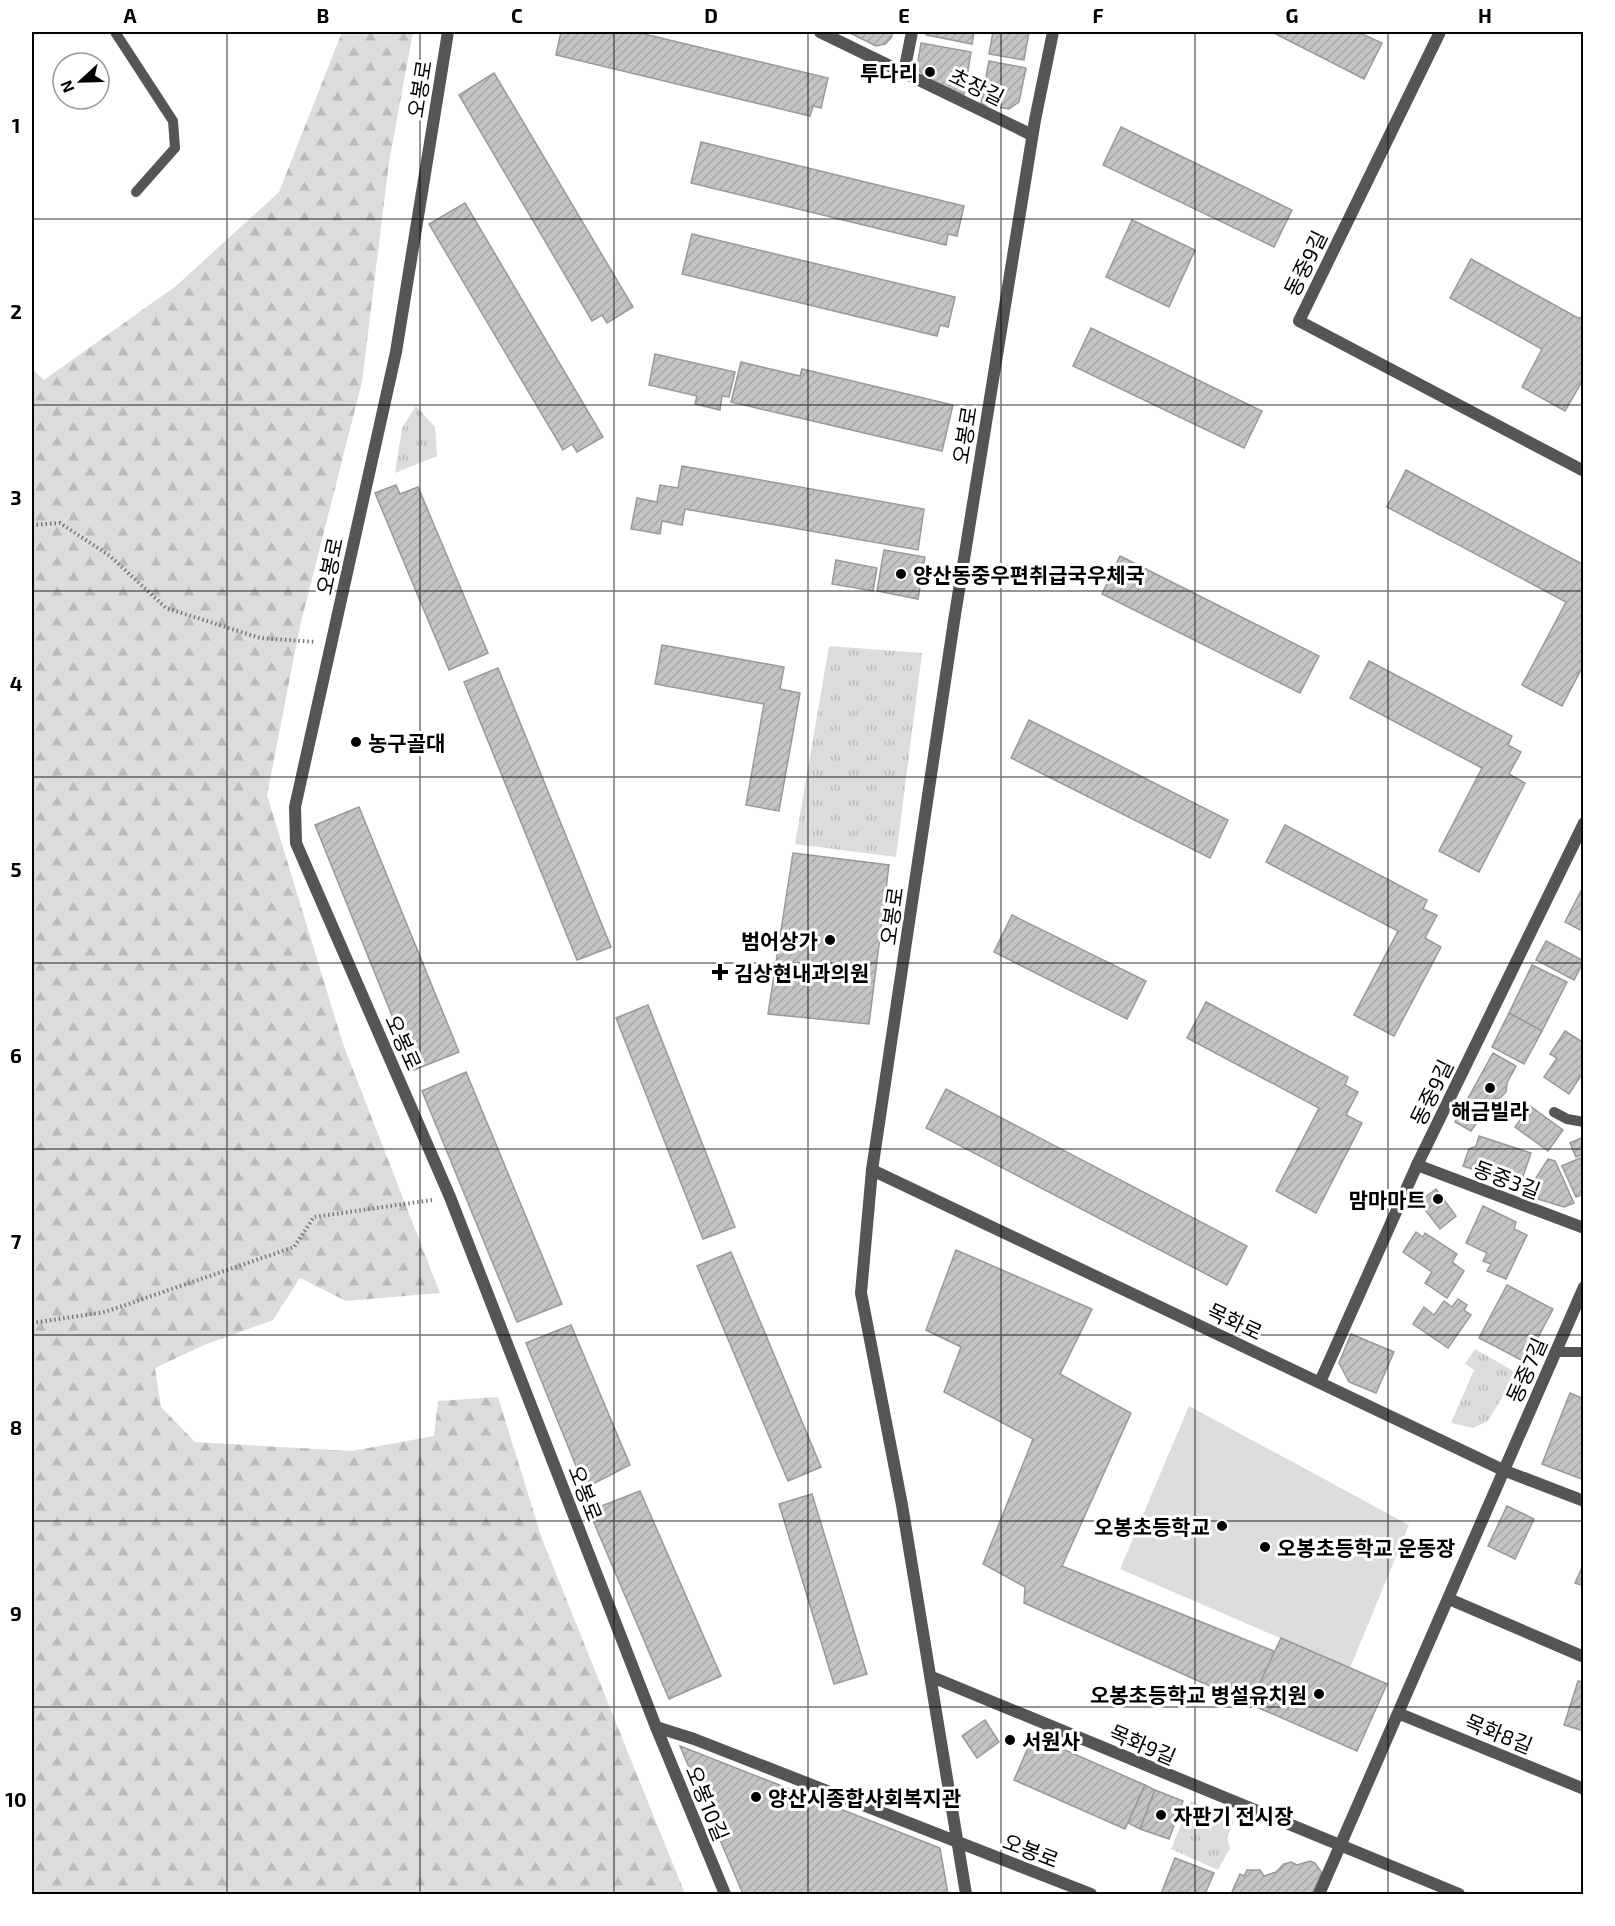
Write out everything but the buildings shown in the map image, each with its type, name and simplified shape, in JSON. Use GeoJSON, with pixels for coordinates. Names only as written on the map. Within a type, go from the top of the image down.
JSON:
{"type":"FeatureCollection","features":[{"type":"Feature","properties":{"kind":"street","name":"오봉로"},"geometry":{"type":"LineString","coordinates":[[448,32],[396,352],[296,807],[296,843],[450,1197],[656,1727],[694,1739],[1091,1894]]}},
{"type":"Feature","properties":{"kind":"street","name":"초장길"},"geometry":{"type":"LineString","coordinates":[[820,32],[1032,135]]}},
{"type":"Feature","properties":{"kind":"street"},"geometry":{"type":"LineString","coordinates":[[904,72],[912,32]]}},
{"type":"Feature","properties":{"kind":"street","name":"오봉로"},"geometry":{"type":"LineString","coordinates":[[957,1842],[932,1677],[861,1293],[873,1170],[954,621],[1032,135],[1053,32]]}},
{"type":"Feature","properties":{"kind":"street","name":"동중9길"},"geometry":{"type":"LineString","coordinates":[[1440,32],[1299,321],[1584,471]]}},
{"type":"Feature","properties":{"kind":"street","name":"동중9길"},"geometry":{"type":"LineString","coordinates":[[1320,1382],[1417,1165],[1584,822]]}},
{"type":"Feature","properties":{"kind":"street","name":"동중3길"},"geometry":{"type":"LineString","coordinates":[[1417,1165],[1584,1228]]}},
{"type":"Feature","properties":{"kind":"street","name":"목화로"},"geometry":{"type":"LineString","coordinates":[[873,1170],[1503,1470],[1584,1501]]}},
{"type":"Feature","properties":{"kind":"street","name":"동중7길"},"geometry":{"type":"LineString","coordinates":[[1503,1470],[1584,1287]]}},
{"type":"Feature","properties":{"kind":"street"},"geometry":{"type":"LineString","coordinates":[[1319,1894],[1400,1714],[1503,1470]]}},
{"type":"Feature","properties":{"kind":"street"},"geometry":{"type":"LineString","coordinates":[[1449,1599],[1584,1657]]}},
{"type":"Feature","properties":{"kind":"street","name":"목화9길"},"geometry":{"type":"LineString","coordinates":[[932,1677],[1339,1846]]}},
{"type":"Feature","properties":{"kind":"street","name":"목화8길"},"geometry":{"type":"LineString","coordinates":[[1400,1714],[1584,1789]]}},
{"type":"Feature","properties":{"kind":"street","name":"오봉10길"},"geometry":{"type":"LineString","coordinates":[[656,1727],[724,1894]]}},
{"type":"Feature","properties":{"kind":"street"},"geometry":{"type":"LineString","coordinates":[[957,1842],[966,1894]]}},
{"type":"Feature","properties":{"kind":"street"},"geometry":{"type":"LineString","coordinates":[[1339,1846],[1459,1894]]}},
{"type":"Feature","properties":{"kind":"lane"},"geometry":{"type":"LineString","coordinates":[[115,32],[172,121],[175,148],[136,192]]}},
{"type":"Feature","properties":{"kind":"lane"},"geometry":{"type":"LineString","coordinates":[[1554,1112],[1568,1119],[1584,1122]]}},
{"type":"Feature","properties":{"kind":"lane"},"geometry":{"type":"LineString","coordinates":[[1555,1352],[1584,1352]]}},
{"type":"Feature","properties":{"kind":"path"},"geometry":{"type":"LineString","coordinates":[[32,525],[60,523],[110,556],[166,608],[260,638],[331,644]]}},
{"type":"Feature","properties":{"kind":"path"},"geometry":{"type":"LineString","coordinates":[[32,1323],[105,1312],[294,1247],[314,1217],[450,1197]]}},
{"type":"Feature","properties":{"kind":"green space"},"geometry":{"type":"Polygon","coordinates":[[[342,32],[413,32],[389,162],[362,382],[300,626],[267,795],[343,1044],[440,1293],[346,1301],[300,1278],[273,1320],[204,1345],[155,1368],[161,1407],[195,1442],[352,1451],[434,1436],[438,1401],[498,1397],[542,1539],[685,1894],[32,1894],[32,369],[44,380],[176,286],[279,192],[342,32]]]}},
{"type":"Feature","properties":{"kind":"green space"},"geometry":{"type":"Polygon","coordinates":[[[416,406],[435,427],[437,456],[395,473],[402,428],[416,406]]]}},
{"type":"Feature","properties":{"kind":"green space"},"geometry":{"type":"Polygon","coordinates":[[[829,646],[922,653],[896,857],[795,844],[829,646]]]}},
{"type":"Feature","properties":{"kind":"green space"},"geometry":{"type":"Polygon","coordinates":[[[1475,1349],[1517,1373],[1488,1421],[1473,1428],[1451,1423],[1474,1370],[1465,1364],[1475,1349]]]}},
{"type":"Feature","properties":{"kind":"green space","name":"오봉초등학교 운동장"},"geometry":{"type":"Polygon","coordinates":[[[1189,1406],[1409,1525],[1350,1668],[1120,1569],[1189,1406]]]}},
{"type":"Feature","properties":{"kind":"green space"},"geometry":{"type":"Polygon","coordinates":[[[1191,1801],[1234,1821],[1227,1838],[1230,1848],[1218,1870],[1171,1849],[1191,1801]]]}},
{"type":"Feature","properties":{"kind":"place","name":"투다리"},"geometry":{"type":"Point","coordinates":[930,72]}},
{"type":"Feature","properties":{"kind":"place","name":"양산동중우편취급국우체국"},"geometry":{"type":"Point","coordinates":[901,574]}},
{"type":"Feature","properties":{"kind":"place","name":"농구골대"},"geometry":{"type":"Point","coordinates":[356,742]}},
{"type":"Feature","properties":{"kind":"place","name":"범어상가"},"geometry":{"type":"Point","coordinates":[830,940]}},
{"type":"Feature","properties":{"kind":"place","name":"김상현내과의원"},"geometry":{"type":"Point","coordinates":[720,972]}},
{"type":"Feature","properties":{"kind":"place","name":"해금빌라"},"geometry":{"type":"Point","coordinates":[1490,1088]}},
{"type":"Feature","properties":{"kind":"place","name":"맘마마트"},"geometry":{"type":"Point","coordinates":[1438,1199]}},
{"type":"Feature","properties":{"kind":"place","name":"오봉초등학교"},"geometry":{"type":"Point","coordinates":[1222,1526]}},
{"type":"Feature","properties":{"kind":"place","name":"오봉초등학교 운동장"},"geometry":{"type":"Point","coordinates":[1265,1547]}},
{"type":"Feature","properties":{"kind":"place","name":"오봉초등학교 병설유치원"},"geometry":{"type":"Point","coordinates":[1319,1694]}},
{"type":"Feature","properties":{"kind":"place","name":"서원사"},"geometry":{"type":"Point","coordinates":[1010,1740]}},
{"type":"Feature","properties":{"kind":"place","name":"양산시종합사회복지관"},"geometry":{"type":"Point","coordinates":[756,1797]}},
{"type":"Feature","properties":{"kind":"place","name":"자판기 전시장"},"geometry":{"type":"Point","coordinates":[1161,1815]}}]}
